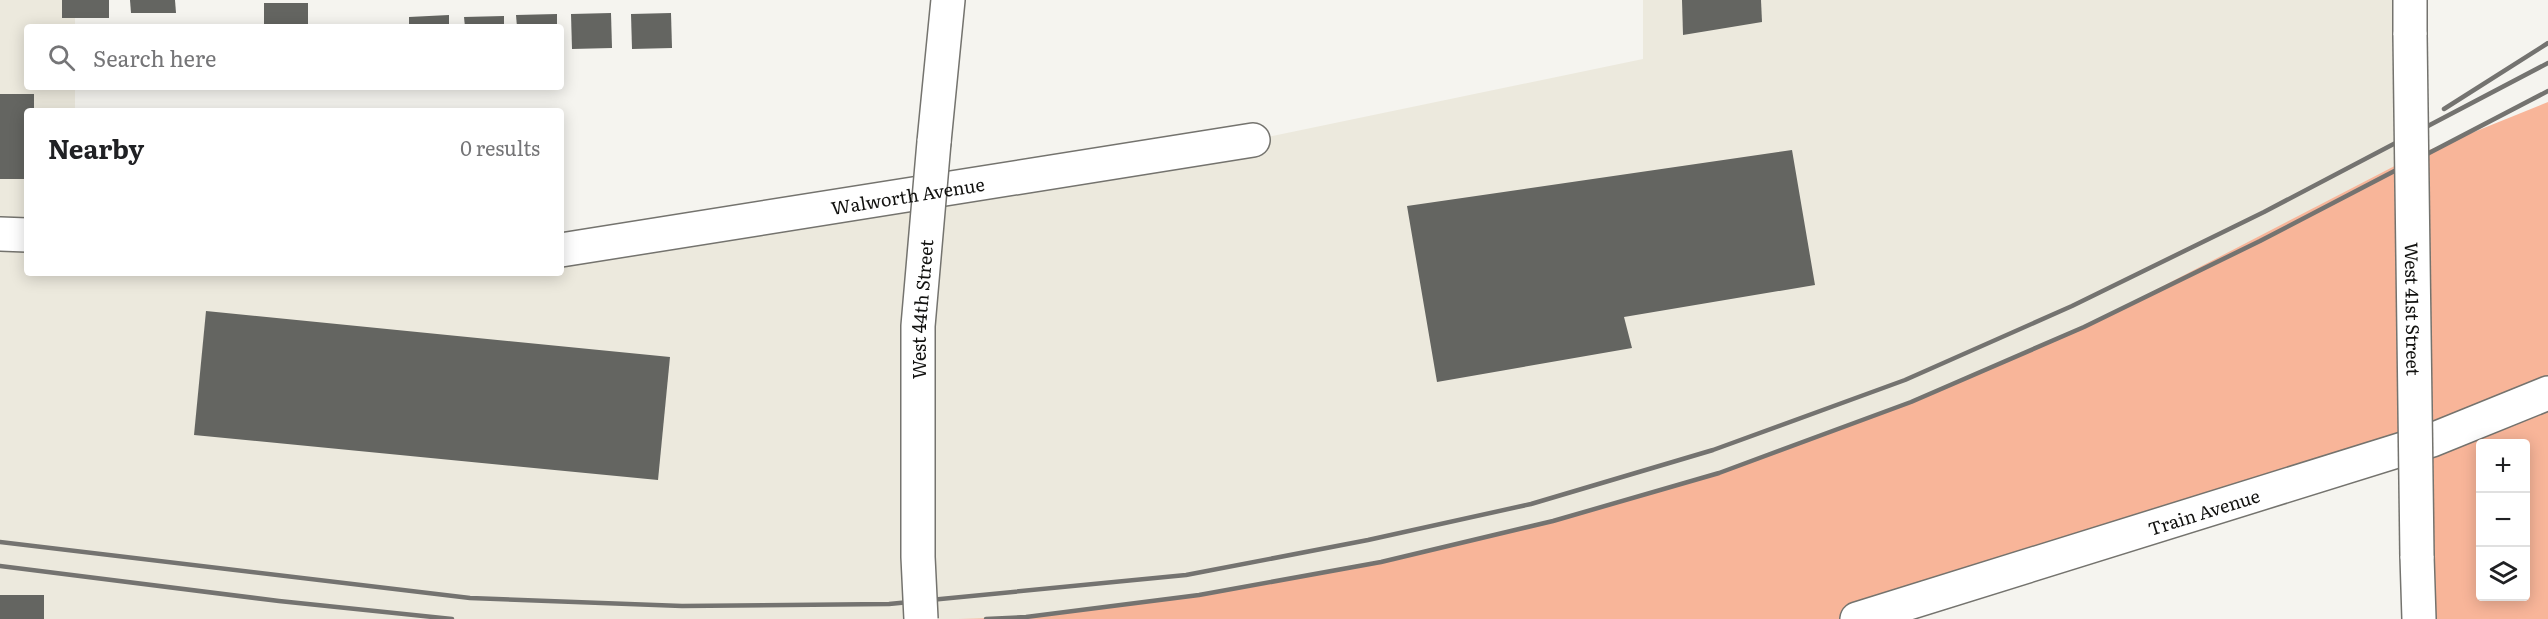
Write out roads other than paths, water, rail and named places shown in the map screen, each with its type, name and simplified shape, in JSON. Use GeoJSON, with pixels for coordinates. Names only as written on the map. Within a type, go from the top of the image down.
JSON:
{"type":"FeatureCollection","features":[{"type":"Feature","properties":{"kind":"street","name":"West 44th Street"},"geometry":{"type":"LineString","coordinates":[[921,619],[918,557],[918,326],[948,0]]}},
{"type":"Feature","properties":{"kind":"street","name":"West 41st Street"},"geometry":{"type":"LineString","coordinates":[[2410,0],[2418,619]]}},
{"type":"Feature","properties":{"kind":"street","name":"Walworth Avenue"},"geometry":{"type":"LineString","coordinates":[[564,250],[1253,140]]}},
{"type":"Feature","properties":{"kind":"street"},"geometry":{"type":"LineString","coordinates":[[0,234],[24,235]]}},
{"type":"Feature","properties":{"kind":"street","name":"Train Avenue"},"geometry":{"type":"LineString","coordinates":[[1857,619],[2432,440],[2548,393]]}},
{"type":"Feature","properties":{"kind":"railway"},"geometry":{"type":"LineString","coordinates":[[2444,109],[2548,43]]}},
{"type":"Feature","properties":{"kind":"railway"},"geometry":{"type":"LineString","coordinates":[[0,542],[470,598],[682,606],[889,604],[1186,575],[1368,540],[1531,504],[1713,450],[1905,380],[2072,306],[2264,212],[2548,63]]}},
{"type":"Feature","properties":{"kind":"railway"},"geometry":{"type":"LineString","coordinates":[[986,619],[1026,617],[1199,595],[1381,562],[1553,521],[1719,473],[1911,402],[2084,327],[2260,241],[2548,91]]}},
{"type":"Feature","properties":{"kind":"railway"},"geometry":{"type":"LineString","coordinates":[[0,566],[279,601],[452,619]]}}]}
